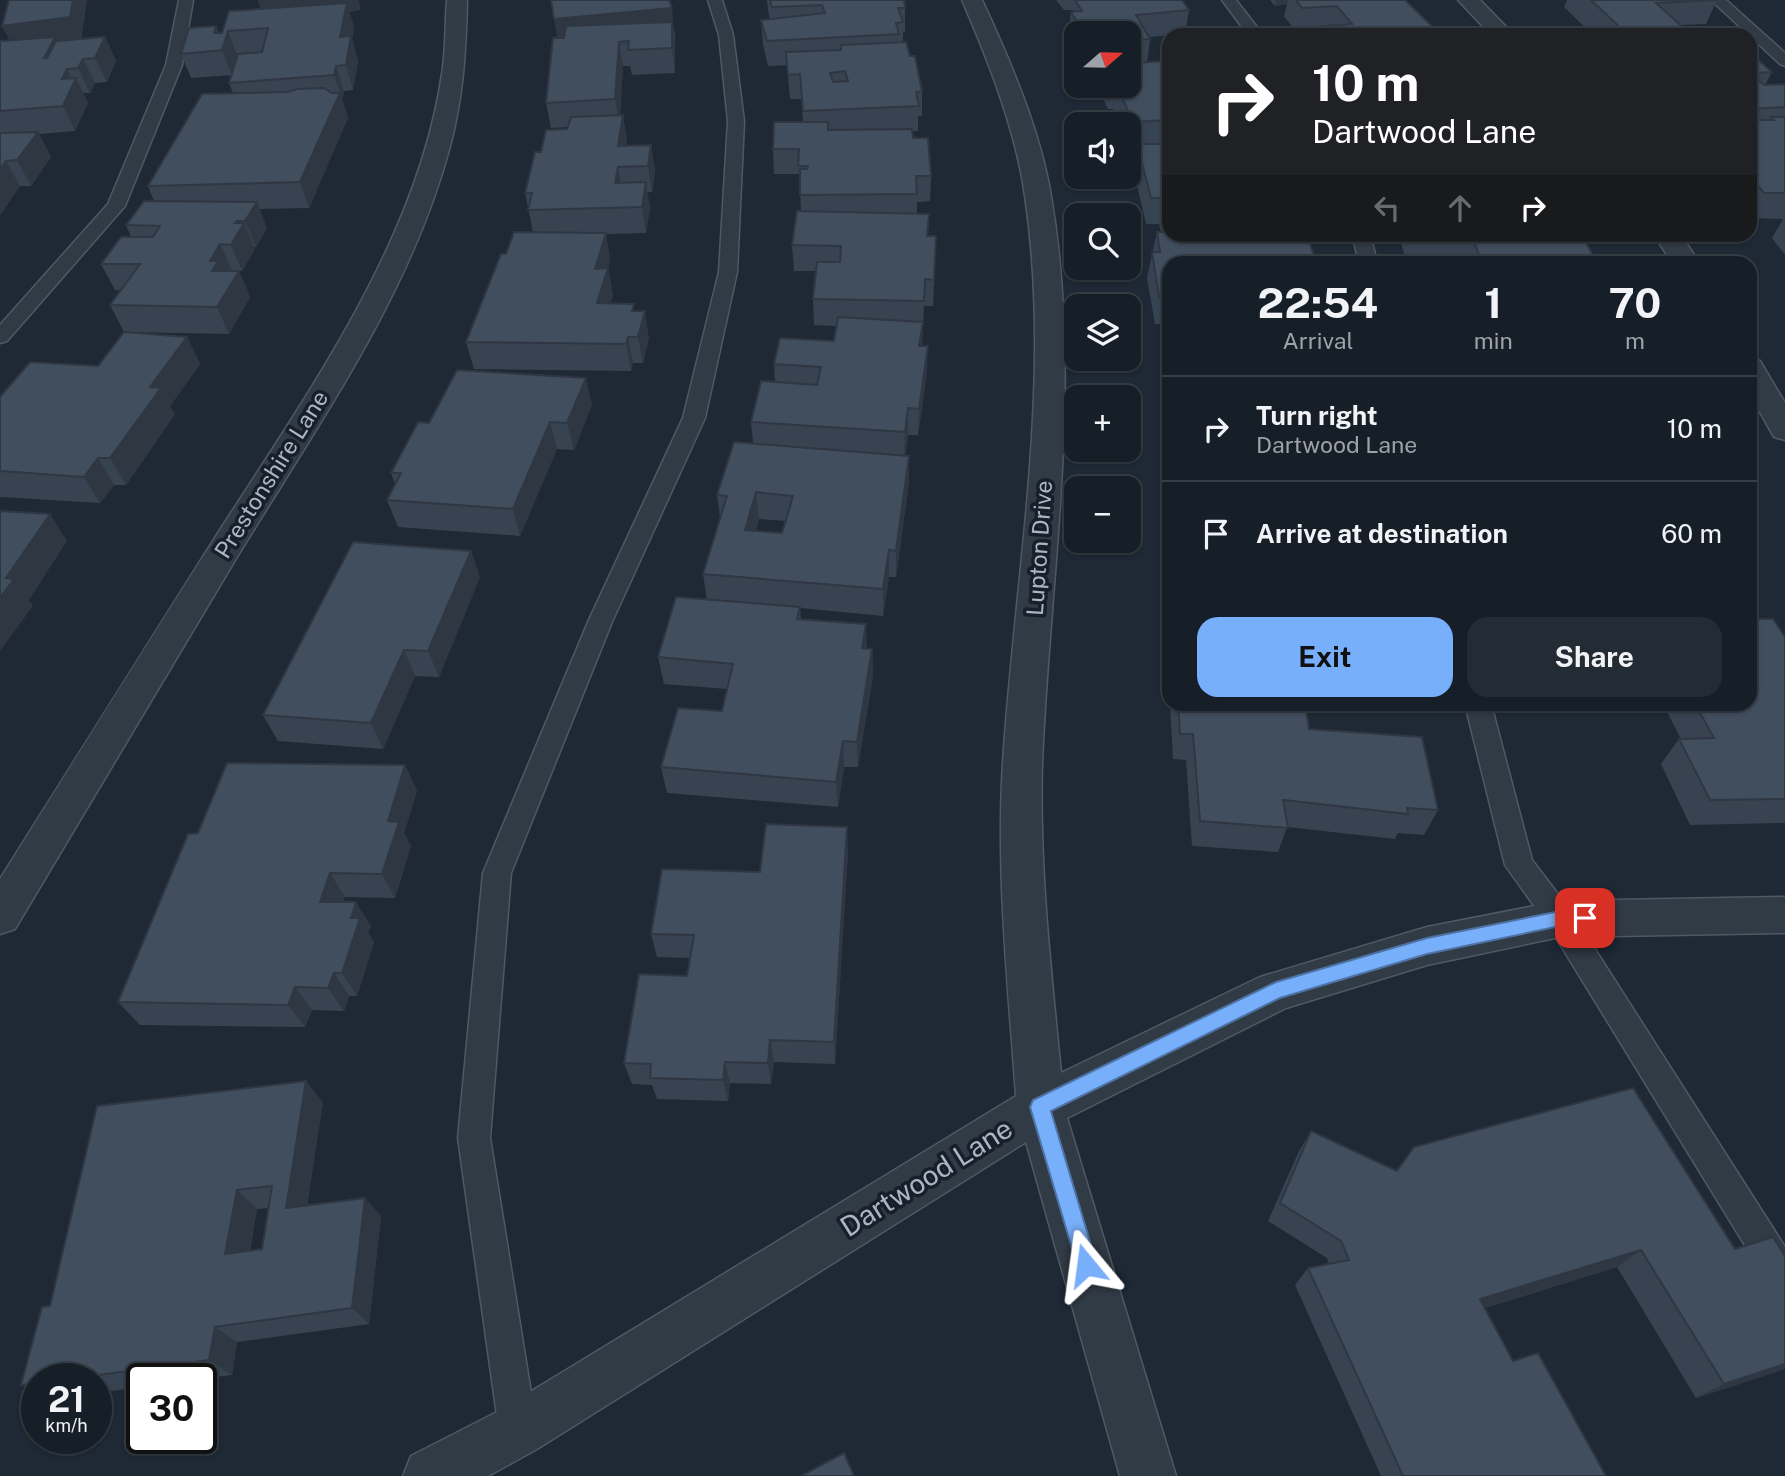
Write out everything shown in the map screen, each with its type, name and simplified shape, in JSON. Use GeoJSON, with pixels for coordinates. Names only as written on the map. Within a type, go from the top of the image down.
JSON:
{"type":"FeatureCollection","features":[{"type":"Feature","properties":{"kind":"street","name":"Prestonshire Lane"},"geometry":{"type":"LineString","coordinates":[[0,916],[359,330],[420,205],[442,132],[455,73],[457,0]]}},
{"type":"Feature","properties":{"kind":"street","name":"Lupton Drive"},"geometry":{"type":"LineString","coordinates":[[972,0],[996,54],[1038,195],[1048,306],[1051,388],[1023,761],[1020,848],[1040,1107],[1147,1476]]}},
{"type":"Feature","properties":{"kind":"street"},"geometry":{"type":"LineString","coordinates":[[1468,0],[1496,28]]}},
{"type":"Feature","properties":{"kind":"street"},"geometry":{"type":"LineString","coordinates":[[1757,380],[1785,430]]}},
{"type":"Feature","properties":{"kind":"street","name":"Dartwood Lane"},"geometry":{"type":"LineString","coordinates":[[431,1476],[518,1430],[1040,1107],[1276,990],[1427,946],[1560,919],[1785,915]]}},
{"type":"Feature","properties":{"kind":"lane"},"geometry":{"type":"LineString","coordinates":[[0,337],[116,206],[174,65],[187,0]]}},
{"type":"Feature","properties":{"kind":"lane"},"geometry":{"type":"LineString","coordinates":[[518,1430],[474,1138],[497,873],[600,622],[694,418],[728,272],[736,121],[726,35],[715,0]]}},
{"type":"Feature","properties":{"kind":"lane"},"geometry":{"type":"LineString","coordinates":[[1229,0],[1251,28]]}},
{"type":"Feature","properties":{"kind":"lane"},"geometry":{"type":"LineString","coordinates":[[1718,0],[1749,28]]}},
{"type":"Feature","properties":{"kind":"lane"},"geometry":{"type":"LineString","coordinates":[[1757,36],[1785,61]]}},
{"type":"Feature","properties":{"kind":"lane"},"geometry":{"type":"LineString","coordinates":[[1480,711],[1519,866],[1560,919],[1785,1279]]}},
{"type":"Feature","properties":{"kind":"building"},"geometry":{"type":"Polygon","coordinates":[[[9,0],[73,0],[70,17],[2,26],[9,0]]]}},
{"type":"Feature","properties":{"kind":"building"},"geometry":{"type":"Polygon","coordinates":[[[551,0],[669,0],[672,8],[554,19],[551,0]]]}},
{"type":"Feature","properties":{"kind":"building"},"geometry":{"type":"Polygon","coordinates":[[[770,0],[904,0],[905,8],[898,8],[903,22],[896,23],[899,34],[767,41],[761,20],[825,13],[822,5],[772,7],[770,0]]]}},
{"type":"Feature","properties":{"kind":"building"},"geometry":{"type":"Polygon","coordinates":[[[1075,0],[1182,0],[1189,10],[1136,15],[1140,21],[1076,21],[1071,12],[1082,11],[1075,0]]]}},
{"type":"Feature","properties":{"kind":"building"},"geometry":{"type":"Polygon","coordinates":[[[1296,0],[1405,0],[1434,28],[1325,28],[1323,26],[1352,24],[1337,6],[1302,8],[1296,0]]]}},
{"type":"Feature","properties":{"kind":"building"},"geometry":{"type":"Polygon","coordinates":[[[1591,0],[1717,0],[1656,3],[1684,28],[1621,28],[1591,0]]]}},
{"type":"Feature","properties":{"kind":"building"},"geometry":{"type":"Polygon","coordinates":[[[347,3],[340,37],[351,36],[346,65],[336,66],[334,75],[229,83],[238,54],[262,52],[268,28],[228,31],[222,50],[181,54],[189,28],[216,26],[214,33],[222,33],[229,11],[347,3]]]}},
{"type":"Feature","properties":{"kind":"building"},"geometry":{"type":"Polygon","coordinates":[[[672,22],[672,48],[628,50],[629,41],[619,42],[615,99],[546,103],[553,38],[564,38],[566,26],[672,22]]]}},
{"type":"Feature","properties":{"kind":"building"},"geometry":{"type":"Polygon","coordinates":[[[1141,24],[1150,39],[1141,40],[1141,24]]]}},
{"type":"Feature","properties":{"kind":"building"},"geometry":{"type":"Polygon","coordinates":[[[55,37],[44,58],[47,58],[56,41],[105,37],[95,58],[83,59],[78,68],[67,69],[62,79],[76,78],[63,106],[0,111],[0,41],[55,37]]]}},
{"type":"Feature","properties":{"kind":"building"},"geometry":{"type":"Polygon","coordinates":[[[906,42],[910,56],[915,56],[922,91],[916,92],[919,106],[803,111],[800,74],[788,75],[786,52],[841,50],[841,45],[906,42]],[[845,71],[830,73],[833,82],[848,81],[845,71]]]}},
{"type":"Feature","properties":{"kind":"building"},"geometry":{"type":"Polygon","coordinates":[[[1757,59],[1772,72],[1757,73],[1757,59]]]}},
{"type":"Feature","properties":{"kind":"building"},"geometry":{"type":"Polygon","coordinates":[[[1162,61],[1162,120],[1141,122],[1141,112],[1129,112],[1122,98],[1141,98],[1141,62],[1162,61]]]}},
{"type":"Feature","properties":{"kind":"building"},"geometry":{"type":"Polygon","coordinates":[[[1757,79],[1764,85],[1785,84],[1785,107],[1757,109],[1757,79]]]}},
{"type":"Feature","properties":{"kind":"building"},"geometry":{"type":"Polygon","coordinates":[[[324,88],[332,93],[340,93],[300,182],[148,186],[202,94],[287,92],[324,88]]]}},
{"type":"Feature","properties":{"kind":"building"},"geometry":{"type":"Polygon","coordinates":[[[623,115],[618,146],[651,145],[648,166],[618,167],[615,183],[646,182],[642,207],[528,210],[532,193],[525,193],[535,152],[541,152],[546,130],[567,129],[571,117],[623,115]]]}},
{"type":"Feature","properties":{"kind":"building"},"geometry":{"type":"Polygon","coordinates":[[[1771,117],[1785,117],[1785,193],[1764,193],[1757,184],[1757,120],[1774,120],[1771,117]]]}},
{"type":"Feature","properties":{"kind":"building"},"geometry":{"type":"Polygon","coordinates":[[[774,122],[828,122],[828,130],[912,129],[913,138],[928,138],[931,176],[916,176],[917,194],[800,195],[800,169],[807,169],[808,166],[798,166],[799,149],[773,149],[774,122]]]}},
{"type":"Feature","properties":{"kind":"building"},"geometry":{"type":"Polygon","coordinates":[[[38,132],[17,160],[6,161],[0,169],[0,133],[38,132]]]}},
{"type":"Feature","properties":{"kind":"building"},"geometry":{"type":"Polygon","coordinates":[[[1141,144],[1162,144],[1162,198],[1151,198],[1141,159],[1141,144]]]}},
{"type":"Feature","properties":{"kind":"building"},"geometry":{"type":"Polygon","coordinates":[[[144,201],[257,202],[245,221],[235,223],[244,223],[231,245],[220,244],[210,261],[218,261],[212,271],[239,271],[217,307],[110,305],[140,264],[101,264],[121,237],[153,237],[160,226],[126,225],[144,201]]]}},
{"type":"Feature","properties":{"kind":"building"},"geometry":{"type":"Polygon","coordinates":[[[797,211],[929,214],[927,236],[936,236],[934,280],[925,279],[924,301],[813,299],[817,262],[840,262],[841,246],[792,245],[797,211]]]}},
{"type":"Feature","properties":{"kind":"building"},"geometry":{"type":"Polygon","coordinates":[[[514,232],[606,233],[595,269],[608,268],[597,303],[634,304],[632,311],[645,311],[638,337],[628,337],[626,344],[466,342],[501,254],[506,254],[514,232]]]}},
{"type":"Feature","properties":{"kind":"building"},"geometry":{"type":"Polygon","coordinates":[[[1157,232],[1162,232],[1162,242],[1310,242],[1314,256],[1162,256],[1162,297],[1159,297],[1152,252],[1160,252],[1157,232]]]}},
{"type":"Feature","properties":{"kind":"building"},"geometry":{"type":"Polygon","coordinates":[[[1474,242],[1586,242],[1593,256],[1480,256],[1474,242]]]}},
{"type":"Feature","properties":{"kind":"building"},"geometry":{"type":"Polygon","coordinates":[[[838,317],[923,322],[919,346],[928,346],[919,409],[908,408],[905,432],[751,422],[761,381],[817,385],[821,367],[774,364],[780,338],[834,341],[838,317]]]}},
{"type":"Feature","properties":{"kind":"building"},"geometry":{"type":"Polygon","coordinates":[[[124,332],[187,337],[150,387],[161,388],[110,458],[98,458],[84,477],[0,471],[0,396],[30,362],[98,366],[124,332]]]}},
{"type":"Feature","properties":{"kind":"building"},"geometry":{"type":"Polygon","coordinates":[[[457,370],[586,378],[567,423],[550,422],[513,509],[387,500],[401,473],[391,473],[418,422],[429,423],[457,370]]]}},
{"type":"Feature","properties":{"kind":"building"},"geometry":{"type":"Polygon","coordinates":[[[734,442],[909,456],[896,551],[889,550],[883,589],[703,574],[727,496],[717,495],[734,442]],[[756,492],[745,530],[782,533],[793,496],[756,492]]]}},
{"type":"Feature","properties":{"kind":"building"},"geometry":{"type":"Polygon","coordinates":[[[0,511],[50,514],[6,578],[14,579],[0,598],[0,511]]]}},
{"type":"Feature","properties":{"kind":"building"},"geometry":{"type":"Polygon","coordinates":[[[353,542],[471,551],[428,651],[404,650],[371,723],[263,715],[353,542]]]}},
{"type":"Feature","properties":{"kind":"building"},"geometry":{"type":"Polygon","coordinates":[[[676,597],[800,607],[797,619],[866,624],[862,648],[872,649],[857,742],[843,741],[836,782],[661,767],[678,708],[722,711],[733,664],[658,657],[676,597]]]}},
{"type":"Feature","properties":{"kind":"building"},"geometry":{"type":"Polygon","coordinates":[[[1757,619],[1773,619],[1785,637],[1785,799],[1710,800],[1679,739],[1714,738],[1699,711],[1757,711],[1757,619]]]}},
{"type":"Feature","properties":{"kind":"building"},"geometry":{"type":"Polygon","coordinates":[[[1178,711],[1306,711],[1309,729],[1422,737],[1438,810],[1407,808],[1408,814],[1283,800],[1288,828],[1200,821],[1193,734],[1180,734],[1178,711]]]}},
{"type":"Feature","properties":{"kind":"building"},"geometry":{"type":"Polygon","coordinates":[[[227,763],[405,765],[388,821],[399,822],[382,874],[330,873],[320,902],[356,902],[351,918],[360,918],[342,973],[334,973],[328,988],[295,987],[288,1005],[118,1002],[188,834],[198,833],[227,763]]]}},
{"type":"Feature","properties":{"kind":"building"},"geometry":{"type":"Polygon","coordinates":[[[766,824],[847,827],[834,1042],[770,1040],[768,1063],[725,1062],[723,1080],[650,1078],[651,1064],[624,1063],[639,974],[687,976],[694,935],[651,934],[662,869],[760,872],[766,824]]]}},
{"type":"Feature","properties":{"kind":"building"},"geometry":{"type":"Polygon","coordinates":[[[306,1081],[286,1208],[365,1198],[352,1308],[215,1327],[209,1360],[187,1363],[126,1363],[126,1371],[112,1373],[112,1363],[27,1363],[42,1307],[50,1306],[97,1106],[306,1081]],[[272,1186],[237,1190],[225,1254],[262,1249],[272,1186]]]}},
{"type":"Feature","properties":{"kind":"building"},"geometry":{"type":"Polygon","coordinates":[[[1633,1088],[1735,1249],[1773,1237],[1785,1256],[1785,1364],[1724,1384],[1641,1250],[1480,1299],[1513,1361],[1538,1353],[1606,1476],[1403,1476],[1308,1268],[1349,1260],[1341,1241],[1280,1203],[1311,1131],[1397,1171],[1414,1147],[1633,1088]]]}},
{"type":"Feature","properties":{"kind":"building"},"geometry":{"type":"Polygon","coordinates":[[[844,1453],[854,1476],[801,1476],[844,1453]]]}},
{"type":"Feature","properties":{"kind":"route"},"geometry":{"type":"LineString","coordinates":[[1086,1265],[1040,1107],[1276,990],[1427,946],[1560,919],[1585,918]]}}]}
